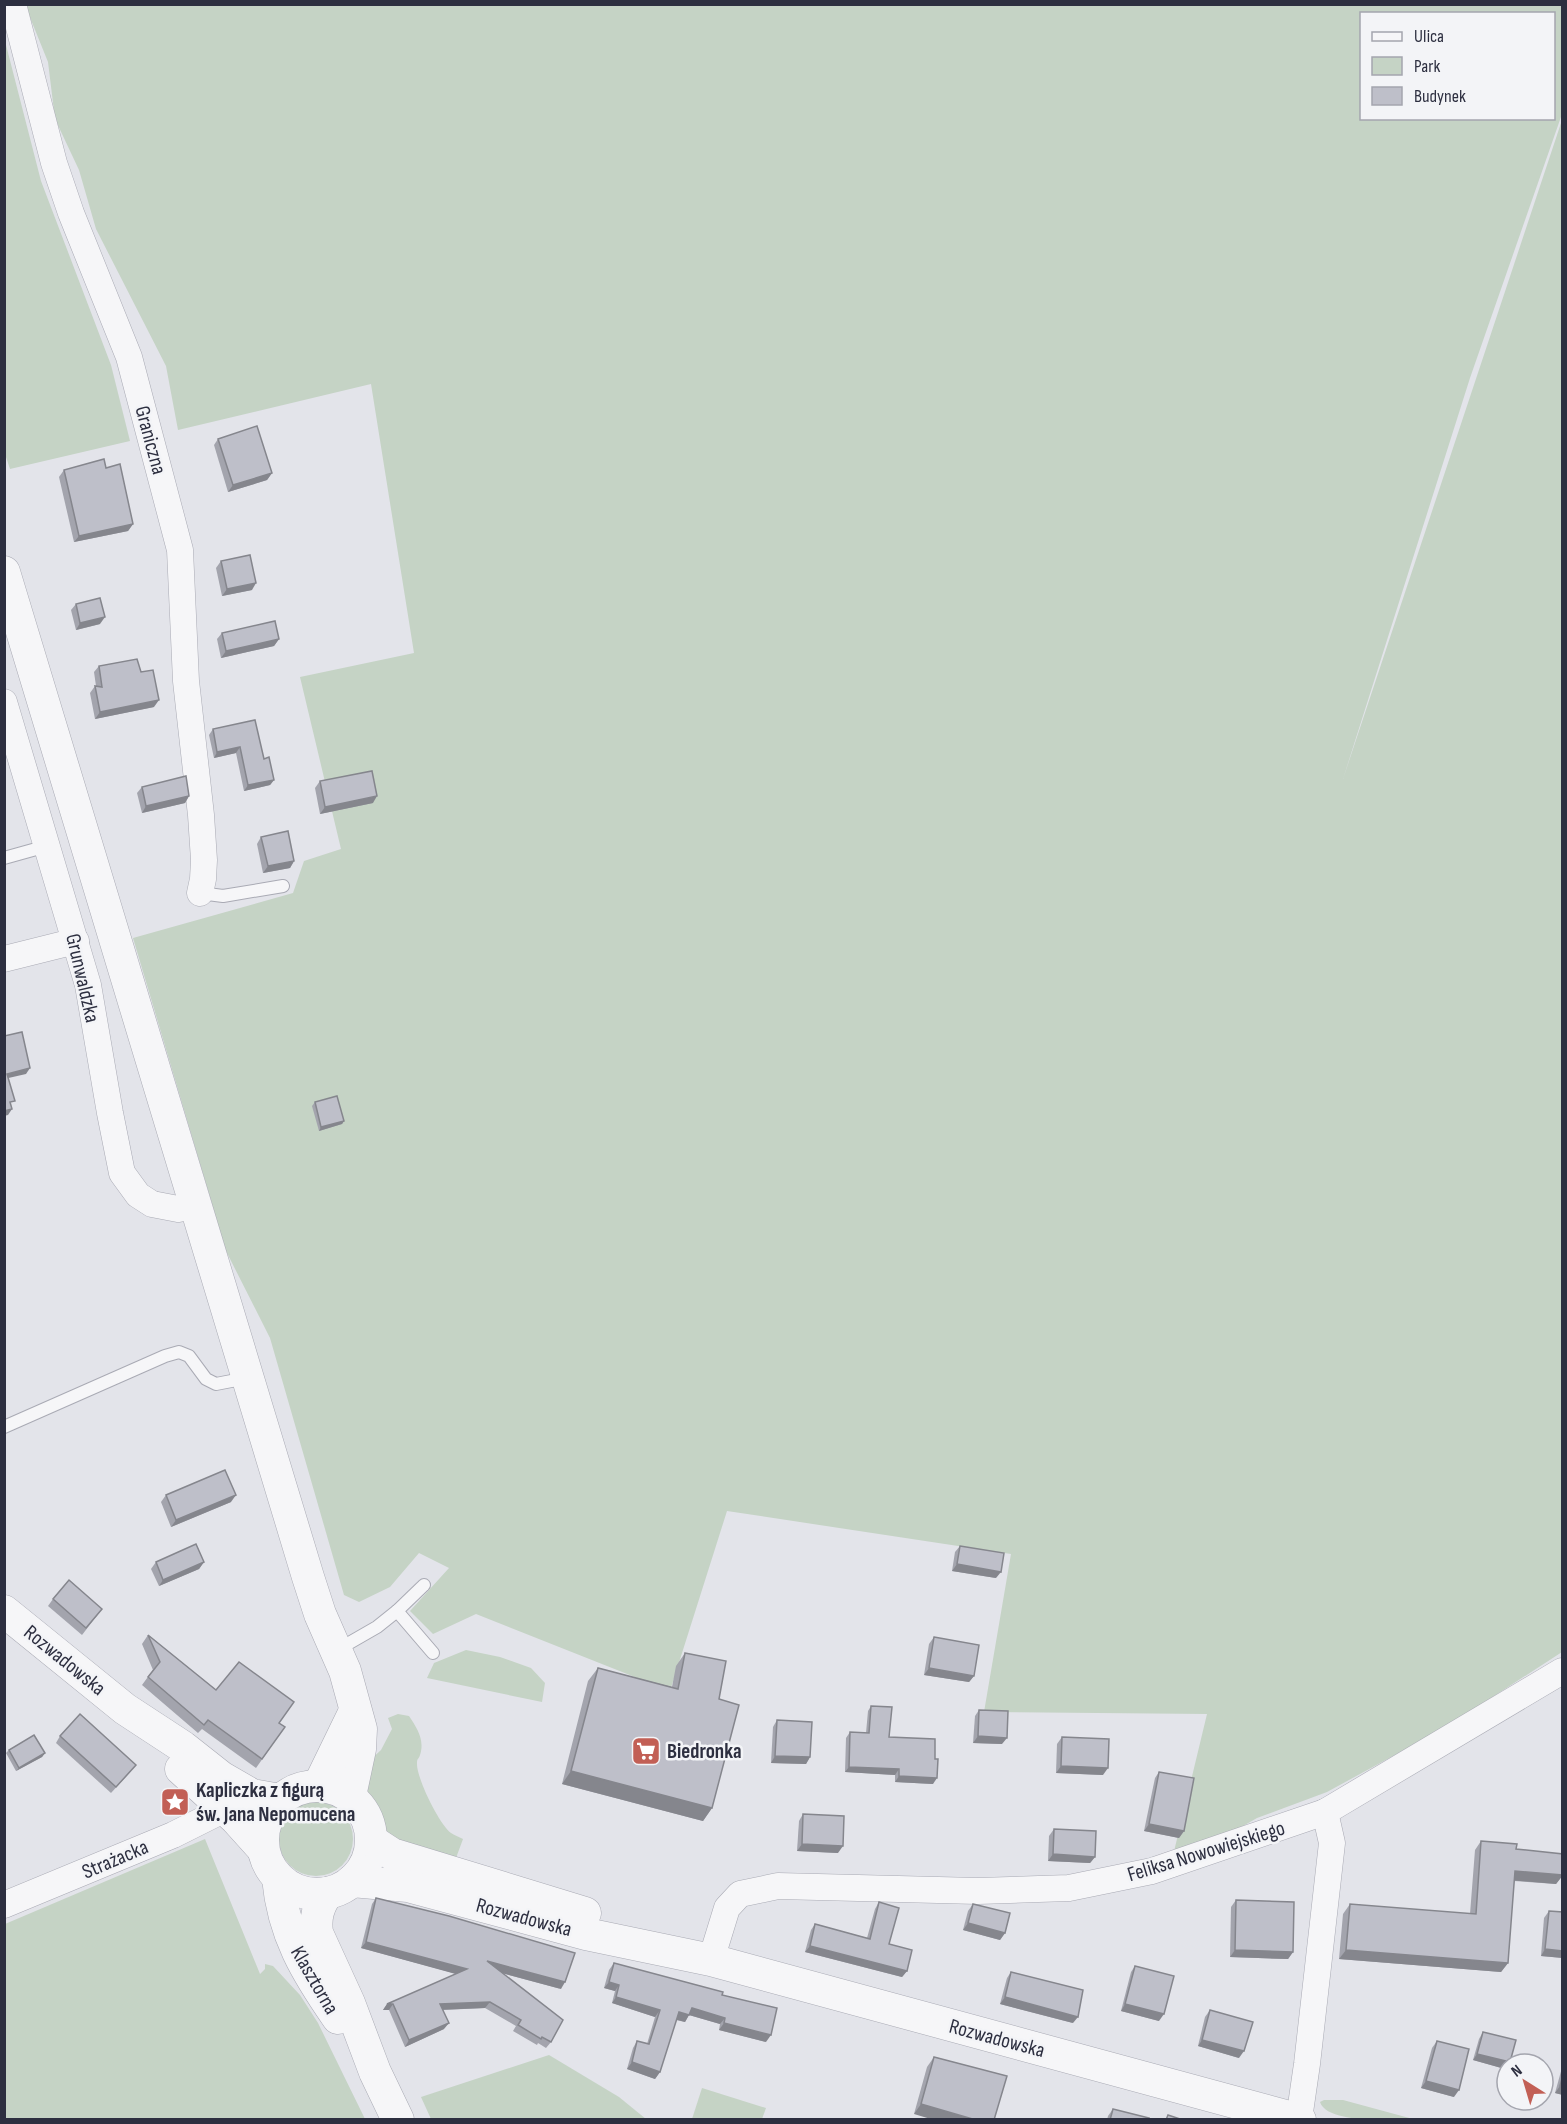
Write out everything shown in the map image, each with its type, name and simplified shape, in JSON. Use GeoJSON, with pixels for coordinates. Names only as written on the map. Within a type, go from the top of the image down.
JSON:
{"type":"FeatureCollection","features":[{"type":"Feature","properties":{"kind":"street","name":"Graniczna"},"geometry":{"type":"LineString","coordinates":[[13,4],[54,163],[71,213],[129,357],[180,550],[186,681],[204,860],[200,893]]}},
{"type":"Feature","properties":{"kind":"street"},"geometry":{"type":"LineString","coordinates":[[4,572],[308,1577],[320,1614],[345,1671],[361,1729],[360,1749],[350,1796]]}},
{"type":"Feature","properties":{"kind":"street","name":"Grunwaldzka"},"geometry":{"type":"LineString","coordinates":[[4,702],[88,985],[122,1173],[138,1195],[152,1204],[178,1209],[195,1205]]}},
{"type":"Feature","properties":{"kind":"street"},"geometry":{"type":"LineString","coordinates":[[4,958],[76,941]]}},
{"type":"Feature","properties":{"kind":"street","name":"Rozwadowska"},"geometry":{"type":"LineString","coordinates":[[4,1611],[125,1709],[183,1747],[221,1777],[252,1795],[280,1800]]}},
{"type":"Feature","properties":{"kind":"street","name":"Feliksa Nowowiejskiego"},"geometry":{"type":"LineString","coordinates":[[703,1958],[727,1908],[740,1894],[778,1886],[978,1891],[1069,1888],[1152,1871],[1325,1812],[1563,1671]]}},
{"type":"Feature","properties":{"kind":"street","name":"Rozwadowska"},"geometry":{"type":"LineString","coordinates":[[125,1709],[172,1761],[225,1809],[263,1849]]}},
{"type":"Feature","properties":{"kind":"street"},"geometry":{"type":"LineString","coordinates":[[319,1785],[355,1712]]}},
{"type":"Feature","properties":{"kind":"street"},"geometry":{"type":"LineString","coordinates":[[319,1785],[336,1788],[350,1796],[363,1809],[370,1824],[372,1842],[363,1870],[340,1887],[309,1894],[292,1888],[278,1878],[268,1864],[263,1849],[263,1831],[269,1814],[280,1800],[298,1788],[319,1785]]}},
{"type":"Feature","properties":{"kind":"street","name":"Strażacka"},"geometry":{"type":"LineString","coordinates":[[4,1905],[173,1834],[225,1809]]}},
{"type":"Feature","properties":{"kind":"street"},"geometry":{"type":"LineString","coordinates":[[1299,2119],[1332,1843],[1325,1812]]}},
{"type":"Feature","properties":{"kind":"street","name":"Rozwadowska"},"geometry":{"type":"LineString","coordinates":[[372,1842],[392,1854],[623,1925],[703,1958]]}},
{"type":"Feature","properties":{"kind":"street","name":"Klasztorna"},"geometry":{"type":"LineString","coordinates":[[278,1878],[286,1928],[298,1953],[333,2011],[375,2072]]}},
{"type":"Feature","properties":{"kind":"street","name":"Rozwadowska"},"geometry":{"type":"LineString","coordinates":[[340,1887],[408,1886],[586,1934],[703,1958],[1299,2119]]}},
{"type":"Feature","properties":{"kind":"street","name":"Klasztorna"},"geometry":{"type":"LineString","coordinates":[[340,1887],[318,1908],[315,1922],[317,1933],[349,2003],[375,2072],[398,2120]]}},
{"type":"Feature","properties":{"kind":"lane"},"geometry":{"type":"LineString","coordinates":[[4,858],[47,846]]}},
{"type":"Feature","properties":{"kind":"lane"},"geometry":{"type":"LineString","coordinates":[[200,893],[223,896],[283,886]]}},
{"type":"Feature","properties":{"kind":"lane"},"geometry":{"type":"LineString","coordinates":[[4,1427],[165,1356],[179,1352],[189,1356],[206,1379],[216,1384],[248,1378]]}},
{"type":"Feature","properties":{"kind":"lane"},"geometry":{"type":"LineString","coordinates":[[336,1651],[377,1627],[424,1584]]}},
{"type":"Feature","properties":{"kind":"lane"},"geometry":{"type":"LineString","coordinates":[[397,1611],[433,1653]]}},
{"type":"Feature","properties":{"kind":"green space"},"geometry":{"type":"Polygon","coordinates":[[[25,5],[1562,5],[1562,114],[1470,378],[1343,779],[1562,120],[1562,1652],[1448,1726],[1327,1792],[1257,1818],[1170,1868],[1207,1714],[984,1712],[1011,1554],[727,1511],[670,1691],[476,1614],[433,1634],[410,1611],[449,1568],[419,1553],[390,1587],[359,1602],[344,1595],[270,1338],[226,1251],[133,938],[293,893],[304,861],[341,849],[300,677],[414,653],[371,384],[178,430],[166,366],[96,229],[79,170],[55,119],[48,62],[25,5]]]}},
{"type":"Feature","properties":{"kind":"green space"},"geometry":{"type":"Polygon","coordinates":[[[5,41],[41,181],[111,365],[130,441],[10,469],[4,451],[5,41]]]}},
{"type":"Feature","properties":{"kind":"green space"},"geometry":{"type":"Polygon","coordinates":[[[466,1650],[500,1657],[531,1668],[545,1683],[542,1702],[427,1678],[434,1663],[466,1650]]]}},
{"type":"Feature","properties":{"kind":"green space"},"geometry":{"type":"Polygon","coordinates":[[[398,1714],[409,1716],[419,1734],[422,1744],[417,1761],[418,1770],[429,1800],[446,1828],[463,1839],[456,1858],[418,1845],[402,1844],[389,1836],[375,1816],[364,1790],[365,1765],[381,1750],[392,1729],[388,1718],[398,1714]]]}},
{"type":"Feature","properties":{"kind":"green space"},"geometry":{"type":"Polygon","coordinates":[[[316,1802],[337,1808],[347,1818],[353,1839],[347,1860],[337,1870],[316,1876],[295,1870],[285,1860],[279,1839],[285,1818],[295,1808],[316,1802]]]}},
{"type":"Feature","properties":{"kind":"green space"},"geometry":{"type":"Polygon","coordinates":[[[205,1839],[260,1974],[265,1969],[265,1964],[273,1966],[300,1995],[318,2023],[365,2119],[5,2119],[5,1924],[205,1839]]]}},
{"type":"Feature","properties":{"kind":"green space"},"geometry":{"type":"Polygon","coordinates":[[[549,2055],[619,2097],[646,2119],[431,2119],[421,2097],[549,2055]]]}},
{"type":"Feature","properties":{"kind":"green space"},"geometry":{"type":"Polygon","coordinates":[[[702,2088],[766,2108],[762,2119],[692,2119],[702,2088]]]}},
{"type":"Feature","properties":{"kind":"green space"},"geometry":{"type":"Polygon","coordinates":[[[1343,2100],[1413,2119],[1377,2120],[1347,2117],[1325,2109],[1320,2102],[1343,2100]]]}},
{"type":"Feature","properties":{"kind":"building"},"geometry":{"type":"Polygon","coordinates":[[[257,426],[272,473],[233,485],[218,439],[257,426]]]}},
{"type":"Feature","properties":{"kind":"building"},"geometry":{"type":"Polygon","coordinates":[[[104,459],[106,468],[120,464],[133,524],[79,536],[64,470],[104,459]]]}},
{"type":"Feature","properties":{"kind":"building"},"geometry":{"type":"Polygon","coordinates":[[[250,555],[256,583],[227,589],[221,561],[250,555]]]}},
{"type":"Feature","properties":{"kind":"building"},"geometry":{"type":"Polygon","coordinates":[[[100,598],[105,617],[80,623],[76,604],[100,598]]]}},
{"type":"Feature","properties":{"kind":"building"},"geometry":{"type":"Polygon","coordinates":[[[275,621],[279,639],[226,651],[222,633],[275,621]]]}},
{"type":"Feature","properties":{"kind":"building"},"geometry":{"type":"Polygon","coordinates":[[[137,659],[141,672],[153,670],[159,700],[100,712],[95,686],[102,687],[99,666],[137,659]]]}},
{"type":"Feature","properties":{"kind":"building"},"geometry":{"type":"Polygon","coordinates":[[[255,720],[264,759],[269,757],[274,780],[248,785],[240,747],[217,752],[213,729],[255,720]]]}},
{"type":"Feature","properties":{"kind":"building"},"geometry":{"type":"Polygon","coordinates":[[[372,771],[377,796],[325,807],[320,781],[372,771]]]}},
{"type":"Feature","properties":{"kind":"building"},"geometry":{"type":"Polygon","coordinates":[[[186,776],[189,796],[146,806],[142,787],[186,776]]]}},
{"type":"Feature","properties":{"kind":"building"},"geometry":{"type":"Polygon","coordinates":[[[288,831],[294,861],[268,866],[261,837],[288,831]]]}},
{"type":"Feature","properties":{"kind":"building"},"geometry":{"type":"Polygon","coordinates":[[[22,1032],[30,1068],[7,1074],[15,1101],[10,1102],[12,1109],[4,1111],[4,1036],[22,1032]]]}},
{"type":"Feature","properties":{"kind":"building"},"geometry":{"type":"Polygon","coordinates":[[[337,1096],[344,1121],[321,1127],[315,1102],[337,1096]]]}},
{"type":"Feature","properties":{"kind":"building"},"geometry":{"type":"Polygon","coordinates":[[[225,1470],[236,1495],[176,1520],[166,1495],[225,1470]]]}},
{"type":"Feature","properties":{"kind":"building"},"geometry":{"type":"Polygon","coordinates":[[[196,1544],[204,1562],[163,1580],[156,1562],[196,1544]]]}},
{"type":"Feature","properties":{"kind":"building"},"geometry":{"type":"Polygon","coordinates":[[[960,1546],[1004,1553],[1001,1572],[957,1564],[960,1546]]]}},
{"type":"Feature","properties":{"kind":"building"},"geometry":{"type":"Polygon","coordinates":[[[69,1580],[102,1609],[86,1628],[53,1599],[69,1580]]]}},
{"type":"Feature","properties":{"kind":"building"},"geometry":{"type":"Polygon","coordinates":[[[148,1635],[216,1690],[239,1662],[294,1702],[279,1723],[285,1727],[262,1759],[208,1720],[204,1725],[148,1677],[160,1662],[148,1635]]]}},
{"type":"Feature","properties":{"kind":"building"},"geometry":{"type":"Polygon","coordinates":[[[934,1637],[979,1645],[974,1676],[929,1668],[934,1637]]]}},
{"type":"Feature","properties":{"kind":"building","name":"Biedronka"},"geometry":{"type":"Polygon","coordinates":[[[685,1653],[726,1661],[719,1699],[739,1705],[712,1808],[571,1771],[598,1668],[678,1689],[685,1653]]]}},
{"type":"Feature","properties":{"kind":"building"},"geometry":{"type":"Polygon","coordinates":[[[871,1706],[892,1707],[889,1737],[935,1739],[935,1759],[938,1759],[937,1778],[899,1776],[899,1769],[849,1767],[850,1732],[869,1733],[871,1706]]]}},
{"type":"Feature","properties":{"kind":"building"},"geometry":{"type":"Polygon","coordinates":[[[979,1710],[1008,1711],[1007,1738],[978,1736],[979,1710]]]}},
{"type":"Feature","properties":{"kind":"building"},"geometry":{"type":"Polygon","coordinates":[[[80,1714],[136,1765],[116,1787],[60,1736],[80,1714]]]}},
{"type":"Feature","properties":{"kind":"building"},"geometry":{"type":"Polygon","coordinates":[[[777,1720],[812,1722],[810,1757],[775,1756],[777,1720]]]}},
{"type":"Feature","properties":{"kind":"building"},"geometry":{"type":"Polygon","coordinates":[[[34,1735],[45,1753],[19,1768],[9,1750],[34,1735]]]}},
{"type":"Feature","properties":{"kind":"building"},"geometry":{"type":"Polygon","coordinates":[[[1062,1737],[1109,1739],[1108,1768],[1061,1766],[1062,1737]]]}},
{"type":"Feature","properties":{"kind":"building"},"geometry":{"type":"Polygon","coordinates":[[[1159,1772],[1194,1778],[1184,1831],[1149,1824],[1159,1772]]]}},
{"type":"Feature","properties":{"kind":"building"},"geometry":{"type":"Polygon","coordinates":[[[803,1814],[844,1816],[843,1846],[802,1844],[803,1814]]]}},
{"type":"Feature","properties":{"kind":"building"},"geometry":{"type":"Polygon","coordinates":[[[1054,1829],[1096,1831],[1095,1857],[1053,1854],[1054,1829]]]}},
{"type":"Feature","properties":{"kind":"building"},"geometry":{"type":"Polygon","coordinates":[[[1481,1841],[1517,1844],[1516,1849],[1563,1854],[1563,1875],[1515,1871],[1508,1963],[1346,1950],[1350,1904],[1476,1914],[1481,1841]]]}},
{"type":"Feature","properties":{"kind":"building"},"geometry":{"type":"Polygon","coordinates":[[[376,1898],[449,1916],[575,1953],[565,1982],[487,1961],[563,2020],[551,2042],[542,2037],[541,2039],[518,2025],[521,2020],[490,2002],[440,2004],[449,2023],[409,2040],[393,2004],[387,2004],[467,1969],[366,1942],[376,1898]]]}},
{"type":"Feature","properties":{"kind":"building"},"geometry":{"type":"Polygon","coordinates":[[[1236,1900],[1294,1902],[1293,1952],[1235,1950],[1236,1900]]]}},
{"type":"Feature","properties":{"kind":"building"},"geometry":{"type":"Polygon","coordinates":[[[879,1902],[899,1908],[889,1944],[912,1950],[907,1971],[810,1946],[815,1924],[870,1939],[879,1902]]]}},
{"type":"Feature","properties":{"kind":"building"},"geometry":{"type":"Polygon","coordinates":[[[973,1904],[1010,1913],[1005,1933],[968,1923],[973,1904]]]}},
{"type":"Feature","properties":{"kind":"building"},"geometry":{"type":"Polygon","coordinates":[[[1549,1911],[1563,1912],[1563,1951],[1545,1949],[1549,1911]]]}},
{"type":"Feature","properties":{"kind":"building"},"geometry":{"type":"Polygon","coordinates":[[[614,1963],[723,1992],[722,1995],[777,2008],[771,2035],[724,2023],[725,2018],[692,2008],[689,2015],[679,2012],[660,2072],[632,2062],[637,2041],[649,2044],[660,2010],[616,1997],[619,1985],[609,1982],[614,1963]]]}},
{"type":"Feature","properties":{"kind":"building"},"geometry":{"type":"Polygon","coordinates":[[[1135,1966],[1174,1976],[1164,2014],[1125,2004],[1135,1966]]]}},
{"type":"Feature","properties":{"kind":"building"},"geometry":{"type":"Polygon","coordinates":[[[1011,1972],[1083,1990],[1078,2017],[1005,1997],[1011,1972]]]}},
{"type":"Feature","properties":{"kind":"building"},"geometry":{"type":"Polygon","coordinates":[[[1210,2010],[1253,2022],[1244,2051],[1202,2040],[1210,2010]]]}},
{"type":"Feature","properties":{"kind":"building"},"geometry":{"type":"Polygon","coordinates":[[[1483,2032],[1516,2040],[1513,2052],[1495,2052],[1495,2058],[1477,2054],[1483,2032]]]}},
{"type":"Feature","properties":{"kind":"building"},"geometry":{"type":"Polygon","coordinates":[[[1437,2041],[1469,2049],[1459,2090],[1426,2081],[1437,2041]]]}},
{"type":"Feature","properties":{"kind":"building"},"geometry":{"type":"Polygon","coordinates":[[[934,2057],[1007,2076],[994,2120],[976,2120],[921,2104],[934,2057]]]}},
{"type":"Feature","properties":{"kind":"building"},"geometry":{"type":"Polygon","coordinates":[[[1113,2109],[1149,2118],[1148,2120],[1110,2120],[1113,2109]]]}},
{"type":"Feature","properties":{"kind":"building"},"geometry":{"type":"Polygon","coordinates":[[[1168,2115],[1183,2120],[1166,2120],[1168,2115]]]}},
{"type":"Feature","properties":{"kind":"place","name":"Biedronka"},"geometry":{"type":"Point","coordinates":[646,1751]}},
{"type":"Feature","properties":{"kind":"place","name":"Kapliczka z figurą św. Jana Nepomucena"},"geometry":{"type":"Point","coordinates":[175,1802]}}]}
